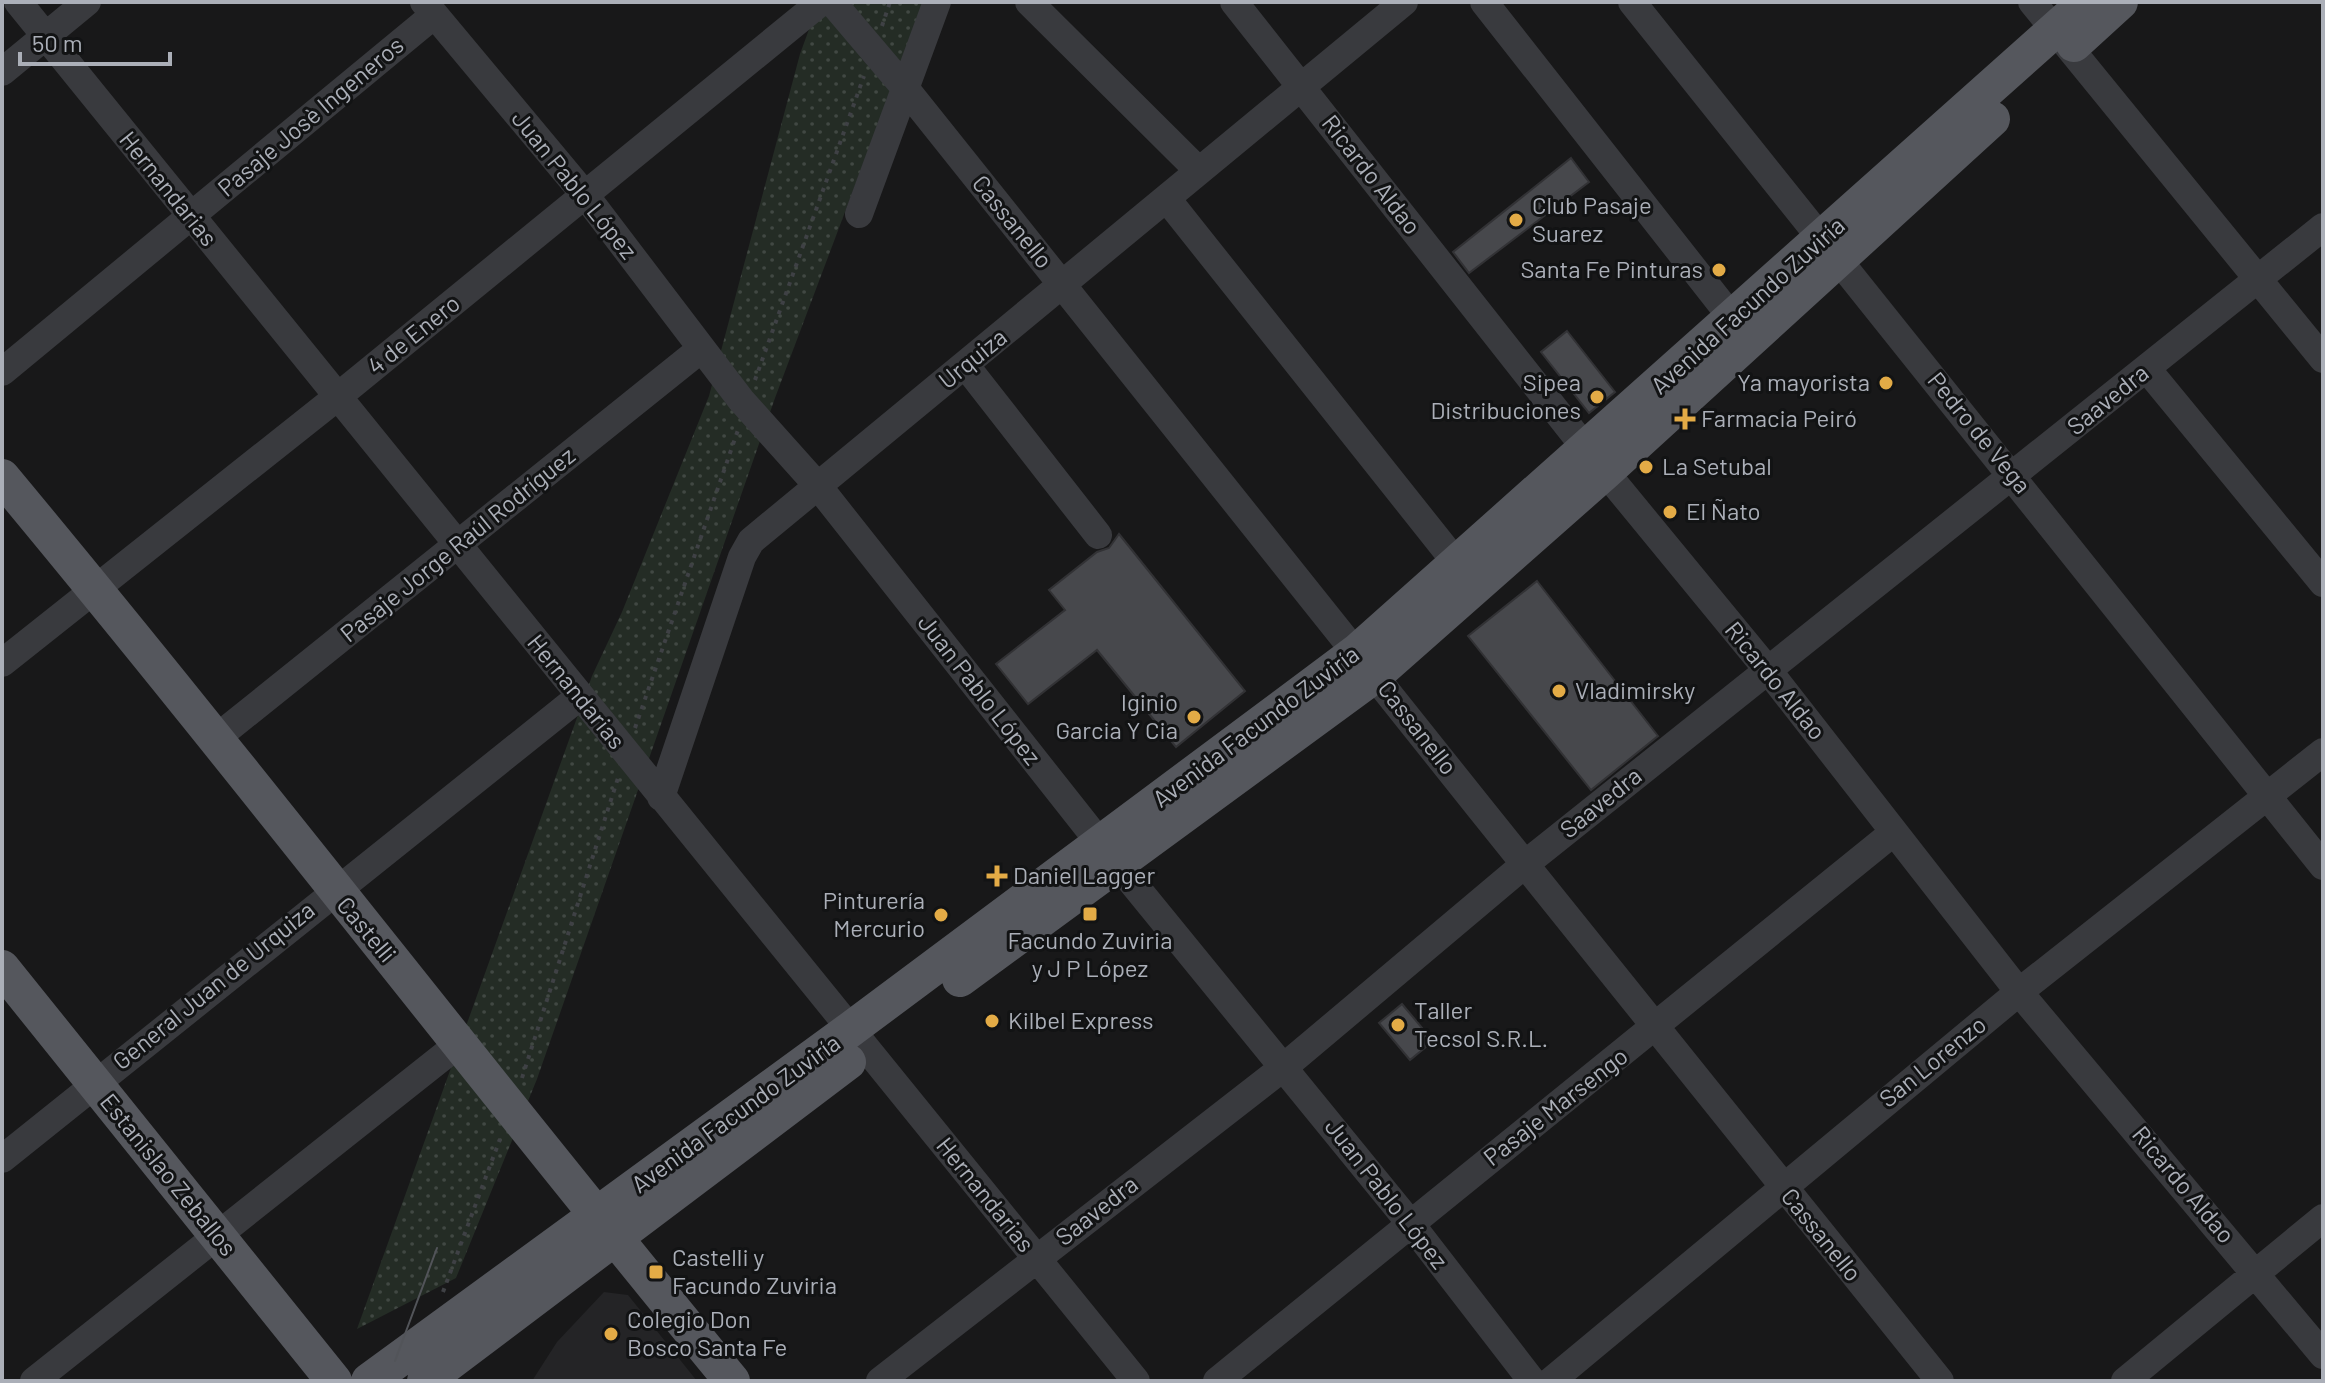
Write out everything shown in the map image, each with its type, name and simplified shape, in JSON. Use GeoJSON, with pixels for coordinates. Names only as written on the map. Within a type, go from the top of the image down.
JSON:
{"type":"FeatureCollection","features":[{"type":"Feature","properties":{"kind":"main road","name":"Avenida Facundo Zuviría"},"geometry":{"type":"LineString","coordinates":[[2062,39],[2086,2]]}},
{"type":"Feature","properties":{"kind":"main road","name":"Avenida Facundo Zuviría"},"geometry":{"type":"LineString","coordinates":[[425,1381],[605,1228],[1366,663],[1596,461],[2062,39],[2120,2]]}},
{"type":"Feature","properties":{"kind":"main road","name":"Avenida Facundo Zuviría"},"geometry":{"type":"LineString","coordinates":[[1366,663],[1458,565],[1596,461],[1733,319],[1832,249]]}},
{"type":"Feature","properties":{"kind":"main road","name":"Castelli"},"geometry":{"type":"LineString","coordinates":[[2,477],[333,890],[460,1043],[605,1228],[732,1381]]}},
{"type":"Feature","properties":{"kind":"main road","name":"Estanislao Zeballos"},"geometry":{"type":"LineString","coordinates":[[2,968],[334,1381]]}},
{"type":"Feature","properties":{"kind":"main road","name":"Avenida Facundo Zuviría"},"geometry":{"type":"LineString","coordinates":[[369,1381],[515,1275],[605,1228]]}},
{"type":"Feature","properties":{"kind":"main road"},"geometry":{"type":"LineString","coordinates":[[410,1381],[429,1356],[488,1311],[515,1275]]}},
{"type":"Feature","properties":{"kind":"street","name":"Hernandarias"},"geometry":{"type":"LineString","coordinates":[[18,2],[1136,1381]]}},
{"type":"Feature","properties":{"kind":"street"},"geometry":{"type":"LineString","coordinates":[[2,72],[87,2]]}},
{"type":"Feature","properties":{"kind":"street","name":"4 de Enero"},"geometry":{"type":"LineString","coordinates":[[2,663],[336,398],[821,2]]}},
{"type":"Feature","properties":{"kind":"street","name":"Cassanello"},"geometry":{"type":"LineString","coordinates":[[832,2],[905,88],[1366,663],[1654,1030],[1940,1381]]}},
{"type":"Feature","properties":{"kind":"street"},"geometry":{"type":"LineString","coordinates":[[859,214],[937,2]]}},
{"type":"Feature","properties":{"kind":"street"},"geometry":{"type":"LineString","coordinates":[[1029,2],[1199,171]]}},
{"type":"Feature","properties":{"kind":"street","name":"Ricardo Aldao"},"geometry":{"type":"LineString","coordinates":[[1234,2],[1596,461],[1767,669],[2019,992],[2323,1355]]}},
{"type":"Feature","properties":{"kind":"street","name":"Urquiza"},"geometry":{"type":"LineString","coordinates":[[661,797],[742,557],[751,541],[1404,2]]}},
{"type":"Feature","properties":{"kind":"street"},"geometry":{"type":"LineString","coordinates":[[1484,2],[1733,319]]}},
{"type":"Feature","properties":{"kind":"street","name":"Pedro de Vega"},"geometry":{"type":"LineString","coordinates":[[1632,2],[2323,866]]}},
{"type":"Feature","properties":{"kind":"street"},"geometry":{"type":"LineString","coordinates":[[2032,2],[2323,359]]}},
{"type":"Feature","properties":{"kind":"street","name":"Juan Pablo López"},"geometry":{"type":"LineString","coordinates":[[429,8],[585,195],[746,407],[818,486],[1410,1223],[1532,1381]]}},
{"type":"Feature","properties":{"kind":"street","name":"Pasaje Josè Ingeneros"},"geometry":{"type":"LineString","coordinates":[[2,372],[190,216],[429,8]]}},
{"type":"Feature","properties":{"kind":"street"},"geometry":{"type":"LineString","coordinates":[[1167,199],[1458,565]]}},
{"type":"Feature","properties":{"kind":"street","name":"Saavedra"},"geometry":{"type":"LineString","coordinates":[[880,1381],[1284,1067],[1524,865],[1767,669],[2014,477],[2323,227]]}},
{"type":"Feature","properties":{"kind":"street","name":"Pasaje Jorge Raúl Rodríguez"},"geometry":{"type":"LineString","coordinates":[[215,739],[701,349]]}},
{"type":"Feature","properties":{"kind":"street"},"geometry":{"type":"LineString","coordinates":[[966,366],[1098,535]]}},
{"type":"Feature","properties":{"kind":"street"},"geometry":{"type":"LineString","coordinates":[[2147,369],[2323,583]]}},
{"type":"Feature","properties":{"kind":"street","name":"General Juan de Urquiza"},"geometry":{"type":"LineString","coordinates":[[2,1159],[333,890],[579,697]]}},
{"type":"Feature","properties":{"kind":"street","name":"San Lorenzo"},"geometry":{"type":"LineString","coordinates":[[1551,1381],[2019,992],[2323,752]]}},
{"type":"Feature","properties":{"kind":"street","name":"Pasaje Marsengo"},"geometry":{"type":"LineString","coordinates":[[1217,1381],[1654,1030],[1894,832]]}},
{"type":"Feature","properties":{"kind":"street"},"geometry":{"type":"LineString","coordinates":[[34,1381],[460,1043]]}},
{"type":"Feature","properties":{"kind":"street"},"geometry":{"type":"LineString","coordinates":[[2125,1381],[2323,1218]]}},
{"type":"Feature","properties":{"kind":"path"},"geometry":{"type":"LineString","coordinates":[[439,1298],[447,1286],[512,1108],[626,754],[890,2]]}},
{"type":"Feature","properties":{"kind":"shaded area"},"geometry":{"type":"Polygon","coordinates":[[[819,2],[924,2],[775,398],[537,1079],[456,1278],[357,1329],[592,676],[622,612],[709,396],[800,54],[819,2]]]}},
{"type":"Feature","properties":{"kind":"shaded area","name":"Colegio Don Bosco Santa Fe"},"geometry":{"type":"Polygon","coordinates":[[[604,1292],[628,1295],[697,1381],[532,1381],[557,1342],[604,1292]]]}},
{"type":"Feature","properties":{"kind":"building","name":"Club Pasaje Suarez"},"geometry":{"type":"Polygon","coordinates":[[[1571,158],[1589,182],[1469,273],[1453,252],[1571,158]]]}},
{"type":"Feature","properties":{"kind":"building"},"geometry":{"type":"Polygon","coordinates":[[[1567,331],[1615,392],[1589,413],[1541,352],[1567,331]]]}},
{"type":"Feature","properties":{"kind":"building"},"geometry":{"type":"Polygon","coordinates":[[[1119,534],[1245,691],[1176,747],[1097,650],[1028,704],[996,664],[1065,610],[1049,590],[1097,552],[1109,548],[1119,534]]]}},
{"type":"Feature","properties":{"kind":"building"},"geometry":{"type":"Polygon","coordinates":[[[1537,581],[1658,736],[1591,790],[1468,636],[1537,581]]]}},
{"type":"Feature","properties":{"kind":"building"},"geometry":{"type":"Polygon","coordinates":[[[1402,1004],[1433,1041],[1410,1060],[1379,1023],[1402,1004]]]}},
{"type":"Feature","properties":{"kind":"tram line"},"geometry":{"type":"LineString","coordinates":[[395,1361],[437,1248]]}},
{"type":"Feature","properties":{"kind":"place","name":"Club Pasaje Suarez"},"geometry":{"type":"Point","coordinates":[1516,220]}},
{"type":"Feature","properties":{"kind":"place","name":"Santa Fe Pinturas"},"geometry":{"type":"Point","coordinates":[1719,270]}},
{"type":"Feature","properties":{"kind":"place","name":"Ya mayorista"},"geometry":{"type":"Point","coordinates":[1886,383]}},
{"type":"Feature","properties":{"kind":"place","name":"Sipea Distribuciones"},"geometry":{"type":"Point","coordinates":[1597,397]}},
{"type":"Feature","properties":{"kind":"place","name":"Farmacia Peiró"},"geometry":{"type":"Point","coordinates":[1685,419]}},
{"type":"Feature","properties":{"kind":"place","name":"La Setubal"},"geometry":{"type":"Point","coordinates":[1646,467]}},
{"type":"Feature","properties":{"kind":"place","name":"El Ñato"},"geometry":{"type":"Point","coordinates":[1670,512]}},
{"type":"Feature","properties":{"kind":"place","name":"Vladimirsky"},"geometry":{"type":"Point","coordinates":[1559,691]}},
{"type":"Feature","properties":{"kind":"place","name":"Iginio Garcia Y Cia"},"geometry":{"type":"Point","coordinates":[1194,717]}},
{"type":"Feature","properties":{"kind":"place","name":"Daniel Lagger"},"geometry":{"type":"Point","coordinates":[997,876]}},
{"type":"Feature","properties":{"kind":"place","name":"Facundo Zuviria y J P López"},"geometry":{"type":"Point","coordinates":[1090,914]}},
{"type":"Feature","properties":{"kind":"place","name":"Pinturería Mercurio"},"geometry":{"type":"Point","coordinates":[941,915]}},
{"type":"Feature","properties":{"kind":"place","name":"Kilbel Express"},"geometry":{"type":"Point","coordinates":[992,1021]}},
{"type":"Feature","properties":{"kind":"place","name":"Taller Tecsol S.R.L."},"geometry":{"type":"Point","coordinates":[1398,1025]}},
{"type":"Feature","properties":{"kind":"place","name":"Castelli y Facundo Zuviria"},"geometry":{"type":"Point","coordinates":[656,1272]}},
{"type":"Feature","properties":{"kind":"place","name":"Colegio Don Bosco Santa Fe"},"geometry":{"type":"Point","coordinates":[611,1334]}}]}
